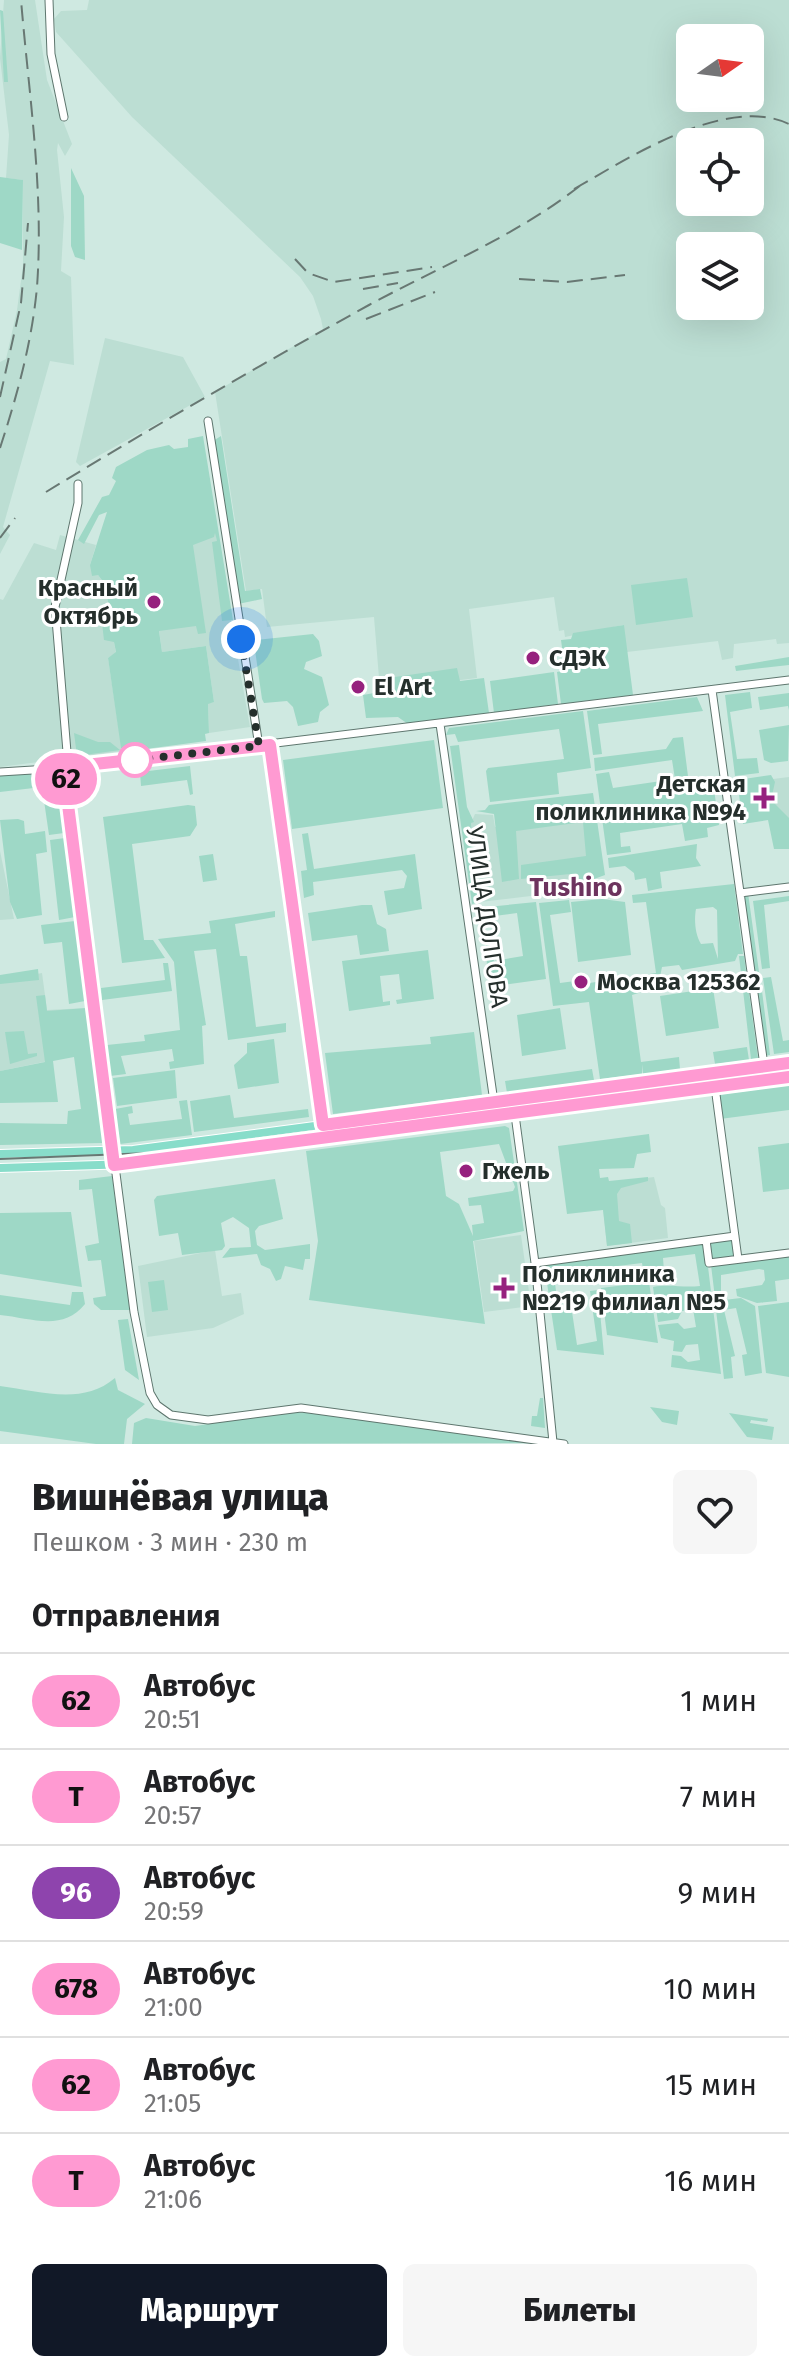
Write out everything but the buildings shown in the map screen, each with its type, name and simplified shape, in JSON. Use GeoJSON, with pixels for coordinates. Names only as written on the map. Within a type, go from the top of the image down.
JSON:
{"type":"FeatureCollection","features":[{"type":"Feature","properties":{"kind":"main road"},"geometry":{"type":"LineString","coordinates":[[0,1154],[113,1152],[789,1063]]}},
{"type":"Feature","properties":{"kind":"main road"},"geometry":{"type":"LineString","coordinates":[[0,1168],[114,1165],[789,1077]]}},
{"type":"Feature","properties":{"kind":"street"},"geometry":{"type":"LineString","coordinates":[[49,0],[51,54],[64,117]]}},
{"type":"Feature","properties":{"kind":"street"},"geometry":{"type":"LineString","coordinates":[[208,421],[259,746]]}},
{"type":"Feature","properties":{"kind":"street"},"geometry":{"type":"LineString","coordinates":[[78,484],[78,503],[55,607],[66,789],[134,1312],[150,1393],[157,1405],[171,1415],[208,1420],[301,1408],[564,1444]]}},
{"type":"Feature","properties":{"kind":"street"},"geometry":{"type":"LineString","coordinates":[[0,772],[270,745],[789,680]]}},
{"type":"Feature","properties":{"kind":"street"},"geometry":{"type":"LineString","coordinates":[[712,690],[766,1080]]}},
{"type":"Feature","properties":{"kind":"street","name":"УЛИЦА ДОЛГОВА"},"geometry":{"type":"LineString","coordinates":[[440,724],[496,1116]]}},
{"type":"Feature","properties":{"kind":"street"},"geometry":{"type":"LineString","coordinates":[[270,745],[325,1139]]}},
{"type":"Feature","properties":{"kind":"street"},"geometry":{"type":"LineString","coordinates":[[740,893],[789,887]]}},
{"type":"Feature","properties":{"kind":"street"},"geometry":{"type":"LineString","coordinates":[[715,1087],[738,1259]]}},
{"type":"Feature","properties":{"kind":"street"},"geometry":{"type":"LineString","coordinates":[[513,1100],[535,1263],[553,1442]]}},
{"type":"Feature","properties":{"kind":"street"},"geometry":{"type":"LineString","coordinates":[[535,1263],[735,1236]]}},
{"type":"Feature","properties":{"kind":"street"},"geometry":{"type":"LineString","coordinates":[[706,1240],[709,1263],[789,1253]]}},
{"type":"Feature","properties":{"kind":"shaded area"},"geometry":{"type":"Polygon","coordinates":[[[4,0],[35,0],[47,80],[72,144],[65,156],[58,143],[57,150],[64,217],[61,271],[71,277],[74,365],[50,361],[3,527],[10,535],[0,554],[0,362],[6,359],[23,266],[23,180],[6,178],[9,135],[0,58],[4,0]]]}},
{"type":"Feature","properties":{"kind":"shaded area"},"geometry":{"type":"Polygon","coordinates":[[[89,0],[789,0],[789,643],[777,644],[776,639],[734,644],[733,658],[722,660],[718,641],[627,652],[623,625],[565,637],[564,630],[559,631],[554,597],[469,609],[477,678],[380,690],[374,617],[267,627],[262,589],[246,591],[215,392],[323,329],[321,319],[313,296],[300,277],[132,117],[56,32],[54,19],[61,11],[87,10],[89,0]]]}},
{"type":"Feature","properties":{"kind":"shaded area"},"geometry":{"type":"Polygon","coordinates":[[[105,338],[183,357],[205,397],[80,466],[76,462],[105,338]]]}},
{"type":"Feature","properties":{"kind":"shaded area"},"geometry":{"type":"Polygon","coordinates":[[[215,529],[250,727],[209,733],[208,703],[214,702],[206,646],[162,652],[159,630],[203,624],[190,533],[215,529]]]}},
{"type":"Feature","properties":{"kind":"shaded area"},"geometry":{"type":"Polygon","coordinates":[[[60,535],[96,545],[90,565],[105,584],[111,621],[102,623],[114,642],[116,653],[108,658],[122,751],[0,767],[0,599],[3,600],[34,543],[56,550],[60,535]]]}},
{"type":"Feature","properties":{"kind":"shaded area"},"geometry":{"type":"Polygon","coordinates":[[[789,777],[789,830],[778,832],[765,780],[789,777]]]}},
{"type":"Feature","properties":{"kind":"shaded area"},"geometry":{"type":"Polygon","coordinates":[[[590,794],[599,870],[570,874],[572,891],[480,902],[471,823],[475,814],[493,815],[495,827],[500,827],[590,794]]]}},
{"type":"Feature","properties":{"kind":"shaded area"},"geometry":{"type":"Polygon","coordinates":[[[0,851],[14,919],[0,920],[0,851]]]}},
{"type":"Feature","properties":{"kind":"shaded area"},"geometry":{"type":"Polygon","coordinates":[[[42,973],[47,1010],[87,1008],[91,1040],[53,1060],[0,1071],[0,981],[42,973]]]}},
{"type":"Feature","properties":{"kind":"shaded area"},"geometry":{"type":"Polygon","coordinates":[[[654,1177],[661,1205],[665,1208],[668,1238],[607,1246],[600,1179],[609,1183],[654,1177]]]}},
{"type":"Feature","properties":{"kind":"shaded area","name":"Поликлиника №219 филиал №5"},"geometry":{"type":"Polygon","coordinates":[[[521,1235],[531,1306],[484,1312],[474,1241],[521,1235]]]}},
{"type":"Feature","properties":{"kind":"shaded area"},"geometry":{"type":"Polygon","coordinates":[[[215,1250],[222,1296],[241,1293],[244,1314],[213,1328],[147,1337],[138,1266],[215,1250]]]}},
{"type":"Feature","properties":{"kind":"green space"},"geometry":{"type":"Polygon","coordinates":[[[0,10],[3,11],[8,82],[4,82],[0,10]]]}},
{"type":"Feature","properties":{"kind":"green space"},"geometry":{"type":"Polygon","coordinates":[[[71,168],[84,196],[85,260],[75,257],[71,246],[71,168]]]}},
{"type":"Feature","properties":{"kind":"green space"},"geometry":{"type":"Polygon","coordinates":[[[0,177],[23,180],[22,250],[0,243],[0,177]]]}},
{"type":"Feature","properties":{"kind":"green space","name":"Красный Октябрь"},"geometry":{"type":"Polygon","coordinates":[[[203,436],[233,620],[222,621],[212,542],[217,541],[215,533],[214,537],[193,545],[206,633],[198,634],[196,626],[159,631],[162,652],[206,646],[214,702],[208,704],[209,733],[205,734],[206,741],[131,751],[121,748],[108,658],[116,652],[114,642],[104,640],[102,623],[111,621],[105,584],[98,575],[92,576],[90,565],[107,512],[99,515],[84,544],[78,540],[102,497],[109,495],[116,481],[112,478],[116,467],[147,450],[169,445],[174,449],[188,447],[188,439],[203,436]]]}},
{"type":"Feature","properties":{"kind":"green space"},"geometry":{"type":"Polygon","coordinates":[[[221,436],[245,591],[260,589],[262,599],[238,604],[213,441],[221,436]]]}},
{"type":"Feature","properties":{"kind":"green space"},"geometry":{"type":"Polygon","coordinates":[[[687,578],[693,617],[636,625],[631,585],[687,578]]]}},
{"type":"Feature","properties":{"kind":"green space"},"geometry":{"type":"Polygon","coordinates":[[[624,625],[633,695],[561,704],[557,672],[565,670],[561,640],[571,639],[573,633],[624,625]]]}},
{"type":"Feature","properties":{"kind":"green space"},"geometry":{"type":"Polygon","coordinates":[[[313,634],[319,641],[322,656],[306,662],[304,669],[322,677],[329,705],[320,712],[318,722],[298,726],[293,707],[287,701],[264,703],[254,643],[256,640],[313,634]]]}},
{"type":"Feature","properties":{"kind":"green space"},"geometry":{"type":"Polygon","coordinates":[[[789,657],[789,665],[736,671],[735,666],[789,657]]]}},
{"type":"Feature","properties":{"kind":"green space"},"geometry":{"type":"Polygon","coordinates":[[[457,668],[460,681],[484,678],[489,713],[408,724],[398,717],[366,718],[363,695],[374,693],[374,680],[457,668]]]}},
{"type":"Feature","properties":{"kind":"green space"},"geometry":{"type":"Polygon","coordinates":[[[554,672],[558,704],[494,713],[490,681],[554,672]]]}},
{"type":"Feature","properties":{"kind":"green space"},"geometry":{"type":"Polygon","coordinates":[[[750,692],[752,708],[730,712],[737,759],[757,758],[759,773],[735,776],[725,695],[750,692]]]}},
{"type":"Feature","properties":{"kind":"green space"},"geometry":{"type":"Polygon","coordinates":[[[789,693],[789,710],[788,706],[760,710],[758,697],[789,693]]]}},
{"type":"Feature","properties":{"kind":"green space"},"geometry":{"type":"Polygon","coordinates":[[[697,697],[703,711],[598,724],[602,754],[593,755],[587,711],[697,697]]]}},
{"type":"Feature","properties":{"kind":"green space"},"geometry":{"type":"Polygon","coordinates":[[[583,711],[591,768],[557,773],[559,794],[490,802],[486,771],[488,768],[564,759],[559,729],[458,742],[455,734],[446,735],[449,728],[583,711]]]}},
{"type":"Feature","properties":{"kind":"green space"},"geometry":{"type":"Polygon","coordinates":[[[789,725],[788,761],[771,763],[764,760],[759,730],[789,725]]]}},
{"type":"Feature","properties":{"kind":"green space"},"geometry":{"type":"Polygon","coordinates":[[[74,733],[98,742],[110,742],[120,750],[77,756],[74,733]]]}},
{"type":"Feature","properties":{"kind":"green space"},"geometry":{"type":"Polygon","coordinates":[[[683,737],[689,784],[713,782],[719,825],[707,828],[708,837],[685,841],[682,824],[620,833],[621,847],[630,846],[631,852],[607,855],[596,774],[609,772],[613,788],[675,779],[672,760],[595,771],[594,758],[666,749],[673,738],[683,737]]]}},
{"type":"Feature","properties":{"kind":"green space"},"geometry":{"type":"Polygon","coordinates":[[[434,740],[443,808],[292,829],[283,760],[434,740]]]}},
{"type":"Feature","properties":{"kind":"green space"},"geometry":{"type":"Polygon","coordinates":[[[459,745],[467,807],[474,822],[471,823],[480,902],[472,904],[450,746],[459,745]]]}},
{"type":"Feature","properties":{"kind":"green space"},"geometry":{"type":"Polygon","coordinates":[[[190,766],[193,794],[190,795],[187,780],[141,786],[140,772],[190,766]]]}},
{"type":"Feature","properties":{"kind":"green space"},"geometry":{"type":"Polygon","coordinates":[[[45,771],[56,774],[64,833],[49,835],[42,787],[0,792],[0,775],[45,771]]]}},
{"type":"Feature","properties":{"kind":"green space","name":"Детская поликлиника №94"},"geometry":{"type":"Polygon","coordinates":[[[771,775],[775,782],[771,800],[789,818],[789,849],[774,849],[768,820],[743,824],[737,780],[771,775]]]}},
{"type":"Feature","properties":{"kind":"green space"},"geometry":{"type":"Polygon","coordinates":[[[593,793],[605,875],[583,883],[583,890],[572,891],[570,874],[521,879],[521,865],[586,856],[583,822],[516,831],[519,879],[502,882],[494,814],[476,811],[485,810],[489,805],[593,793]]]}},
{"type":"Feature","properties":{"kind":"green space"},"geometry":{"type":"Polygon","coordinates":[[[195,806],[197,825],[190,836],[132,844],[144,940],[153,940],[165,958],[122,963],[103,817],[195,806]]]}},
{"type":"Feature","properties":{"kind":"green space"},"geometry":{"type":"Polygon","coordinates":[[[0,820],[24,821],[25,834],[45,831],[47,852],[36,854],[42,915],[17,919],[10,902],[0,820]]]}},
{"type":"Feature","properties":{"kind":"green space"},"geometry":{"type":"Polygon","coordinates":[[[308,833],[314,869],[415,854],[422,909],[388,915],[384,891],[404,888],[407,876],[402,870],[313,882],[314,895],[304,898],[301,871],[307,870],[302,834],[308,833]]]}},
{"type":"Feature","properties":{"kind":"green space"},"geometry":{"type":"Polygon","coordinates":[[[65,838],[75,917],[59,920],[50,840],[65,838]]]}},
{"type":"Feature","properties":{"kind":"green space"},"geometry":{"type":"Polygon","coordinates":[[[697,844],[696,858],[701,866],[660,872],[662,888],[648,891],[646,878],[635,880],[634,873],[625,866],[609,868],[608,858],[697,844]]]}},
{"type":"Feature","properties":{"kind":"green space"},"geometry":{"type":"Polygon","coordinates":[[[213,854],[217,880],[203,882],[199,856],[213,854]]]}},
{"type":"Feature","properties":{"kind":"green space"},"geometry":{"type":"Polygon","coordinates":[[[734,884],[743,954],[738,954],[735,961],[682,970],[679,965],[662,967],[658,987],[632,995],[641,1062],[679,1057],[680,1069],[643,1074],[642,1064],[642,1074],[600,1079],[589,1002],[553,1006],[539,903],[569,900],[571,912],[550,915],[560,983],[575,981],[576,985],[656,973],[646,902],[633,903],[632,895],[734,884]],[[713,907],[696,909],[695,922],[701,944],[713,943],[718,959],[717,910],[713,907]]]}},
{"type":"Feature","properties":{"kind":"green space"},"geometry":{"type":"Polygon","coordinates":[[[748,893],[759,972],[752,973],[741,894],[748,893]]]}},
{"type":"Feature","properties":{"kind":"green space"},"geometry":{"type":"Polygon","coordinates":[[[789,896],[789,901],[764,905],[770,968],[762,969],[753,901],[789,896]]]}},
{"type":"Feature","properties":{"kind":"green space"},"geometry":{"type":"Polygon","coordinates":[[[602,899],[625,902],[631,955],[578,962],[571,902],[602,899]]]}},
{"type":"Feature","properties":{"kind":"green space"},"geometry":{"type":"Polygon","coordinates":[[[536,902],[546,979],[488,987],[486,945],[491,944],[494,961],[523,956],[517,913],[479,918],[477,908],[536,902]]]}},
{"type":"Feature","properties":{"kind":"green space"},"geometry":{"type":"Polygon","coordinates":[[[372,905],[377,924],[386,929],[389,951],[360,955],[357,935],[312,941],[308,913],[372,905]]]}},
{"type":"Feature","properties":{"kind":"green space"},"geometry":{"type":"Polygon","coordinates":[[[275,911],[275,917],[235,924],[240,956],[247,956],[256,1027],[286,1023],[286,1032],[228,1040],[216,949],[194,951],[206,1025],[202,1026],[204,1064],[170,1069],[169,1062],[174,1061],[172,1049],[121,1056],[126,1074],[110,1076],[107,1045],[145,1041],[144,1035],[180,1030],[174,962],[158,939],[211,933],[209,921],[275,911]]]}},
{"type":"Feature","properties":{"kind":"green space"},"geometry":{"type":"Polygon","coordinates":[[[75,921],[85,1001],[69,1004],[62,942],[44,944],[41,925],[75,921]]]}},
{"type":"Feature","properties":{"kind":"green space"},"geometry":{"type":"Polygon","coordinates":[[[428,950],[434,999],[397,1004],[396,1000],[402,999],[399,974],[380,976],[383,1002],[390,1001],[390,1005],[349,1011],[342,961],[428,950]]]}},
{"type":"Feature","properties":{"kind":"green space"},"geometry":{"type":"Polygon","coordinates":[[[739,956],[744,956],[758,1058],[751,1059],[739,956]]]}},
{"type":"Feature","properties":{"kind":"green space"},"geometry":{"type":"Polygon","coordinates":[[[163,963],[168,963],[172,991],[102,1000],[101,988],[165,980],[163,963]]]}},
{"type":"Feature","properties":{"kind":"green space"},"geometry":{"type":"Polygon","coordinates":[[[38,969],[39,980],[0,984],[0,975],[38,969]]]}},
{"type":"Feature","properties":{"kind":"green space"},"geometry":{"type":"Polygon","coordinates":[[[760,975],[770,1055],[763,1056],[752,976],[760,975]]]}},
{"type":"Feature","properties":{"kind":"green space"},"geometry":{"type":"Polygon","coordinates":[[[771,977],[783,1041],[789,1040],[789,1052],[774,1054],[763,978],[771,977]]]}},
{"type":"Feature","properties":{"kind":"green space"},"geometry":{"type":"Polygon","coordinates":[[[713,988],[719,1028],[666,1036],[660,996],[713,988]]]}},
{"type":"Feature","properties":{"kind":"green space"},"geometry":{"type":"Polygon","coordinates":[[[45,995],[47,1011],[87,1008],[103,1143],[0,1145],[0,1123],[67,1124],[68,1111],[81,1109],[74,1057],[53,1061],[58,1102],[0,1103],[0,1071],[45,1062],[36,996],[45,995]]]}},
{"type":"Feature","properties":{"kind":"green space"},"geometry":{"type":"Polygon","coordinates":[[[560,1008],[566,1049],[522,1056],[517,1015],[560,1008]]]}},
{"type":"Feature","properties":{"kind":"green space"},"geometry":{"type":"Polygon","coordinates":[[[24,1031],[28,1054],[37,1053],[37,1056],[10,1064],[5,1032],[24,1031]]]}},
{"type":"Feature","properties":{"kind":"green space"},"geometry":{"type":"Polygon","coordinates":[[[474,1032],[482,1095],[333,1114],[325,1053],[431,1044],[430,1037],[474,1032]]]}},
{"type":"Feature","properties":{"kind":"green space"},"geometry":{"type":"Polygon","coordinates":[[[274,1039],[279,1083],[238,1089],[234,1065],[247,1053],[247,1043],[274,1039]]]}},
{"type":"Feature","properties":{"kind":"green space"},"geometry":{"type":"Polygon","coordinates":[[[747,1047],[749,1060],[715,1064],[713,1052],[747,1047]]]}},
{"type":"Feature","properties":{"kind":"green space"},"geometry":{"type":"Polygon","coordinates":[[[592,1069],[594,1080],[507,1093],[505,1081],[592,1069]]]}},
{"type":"Feature","properties":{"kind":"green space"},"geometry":{"type":"Polygon","coordinates":[[[175,1070],[177,1098],[117,1106],[113,1078],[175,1070]]]}},
{"type":"Feature","properties":{"kind":"green space"},"geometry":{"type":"Polygon","coordinates":[[[789,1085],[789,1110],[720,1119],[717,1095],[789,1085]]]}},
{"type":"Feature","properties":{"kind":"green space"},"geometry":{"type":"Polygon","coordinates":[[[230,1095],[234,1118],[308,1109],[309,1117],[194,1132],[190,1101],[230,1095]]]}},
{"type":"Feature","properties":{"kind":"green space"},"geometry":{"type":"Polygon","coordinates":[[[187,1100],[192,1135],[120,1144],[115,1109],[132,1106],[133,1113],[128,1114],[130,1125],[182,1119],[179,1101],[187,1100]]]}},
{"type":"Feature","properties":{"kind":"green space"},"geometry":{"type":"Polygon","coordinates":[[[505,1126],[509,1128],[524,1231],[473,1241],[485,1324],[309,1300],[318,1241],[306,1151],[505,1126]],[[499,1144],[440,1152],[446,1196],[459,1204],[473,1236],[472,1225],[484,1223],[481,1205],[469,1206],[468,1198],[513,1191],[515,1187],[499,1144]]]}},
{"type":"Feature","properties":{"kind":"green space"},"geometry":{"type":"Polygon","coordinates":[[[649,1134],[651,1152],[637,1154],[634,1168],[599,1169],[600,1178],[608,1177],[609,1181],[648,1177],[648,1181],[621,1188],[617,1194],[619,1221],[630,1224],[632,1243],[607,1246],[603,1210],[567,1214],[558,1146],[649,1134]]]}},
{"type":"Feature","properties":{"kind":"green space"},"geometry":{"type":"Polygon","coordinates":[[[789,1143],[789,1189],[763,1192],[758,1147],[789,1143]]]}},
{"type":"Feature","properties":{"kind":"green space"},"geometry":{"type":"Polygon","coordinates":[[[112,1176],[130,1310],[101,1310],[94,1304],[93,1298],[106,1296],[101,1260],[88,1261],[85,1246],[99,1243],[92,1189],[79,1190],[79,1180],[112,1176]]]}},
{"type":"Feature","properties":{"kind":"green space"},"geometry":{"type":"Polygon","coordinates":[[[275,1179],[283,1219],[259,1226],[255,1231],[257,1245],[265,1250],[310,1244],[310,1259],[305,1259],[303,1270],[285,1266],[281,1279],[276,1281],[270,1269],[261,1265],[257,1254],[222,1258],[230,1248],[251,1247],[249,1228],[233,1217],[221,1223],[225,1246],[222,1250],[182,1255],[178,1233],[159,1236],[154,1200],[157,1196],[275,1179]]]}},
{"type":"Feature","properties":{"kind":"green space"},"geometry":{"type":"Polygon","coordinates":[[[71,1212],[82,1287],[0,1274],[0,1213],[71,1212]]]}},
{"type":"Feature","properties":{"kind":"green space"},"geometry":{"type":"Polygon","coordinates":[[[734,1237],[737,1258],[711,1261],[708,1241],[734,1237]]]}},
{"type":"Feature","properties":{"kind":"green space"},"geometry":{"type":"Polygon","coordinates":[[[705,1242],[721,1374],[671,1367],[672,1355],[681,1356],[688,1362],[700,1360],[698,1344],[686,1345],[682,1352],[673,1351],[674,1341],[661,1338],[658,1325],[678,1323],[684,1329],[696,1327],[693,1309],[682,1311],[678,1319],[658,1322],[653,1287],[700,1286],[695,1254],[663,1258],[664,1271],[644,1275],[642,1263],[610,1267],[611,1280],[589,1283],[587,1270],[554,1275],[558,1307],[571,1305],[577,1345],[597,1341],[590,1291],[598,1290],[604,1355],[557,1350],[544,1263],[705,1242]]]}},
{"type":"Feature","properties":{"kind":"green space"},"geometry":{"type":"Polygon","coordinates":[[[789,1255],[789,1279],[775,1281],[777,1301],[757,1303],[737,1296],[736,1289],[762,1285],[764,1270],[759,1269],[721,1275],[721,1298],[715,1298],[711,1265],[789,1255]]]}},
{"type":"Feature","properties":{"kind":"green space"},"geometry":{"type":"Polygon","coordinates":[[[164,1280],[168,1310],[152,1312],[148,1282],[164,1280]]]}},
{"type":"Feature","properties":{"kind":"green space"},"geometry":{"type":"Polygon","coordinates":[[[649,1282],[658,1343],[607,1335],[601,1288],[649,1282]]]}},
{"type":"Feature","properties":{"kind":"green space"},"geometry":{"type":"Polygon","coordinates":[[[72,1292],[83,1292],[85,1304],[67,1318],[46,1321],[0,1315],[0,1295],[70,1305],[72,1292]]]}},
{"type":"Feature","properties":{"kind":"green space"},"geometry":{"type":"Polygon","coordinates":[[[741,1298],[755,1306],[762,1373],[745,1376],[742,1355],[747,1354],[736,1308],[724,1310],[735,1356],[731,1357],[733,1378],[724,1379],[715,1301],[741,1298]]]}},
{"type":"Feature","properties":{"kind":"green space"},"geometry":{"type":"Polygon","coordinates":[[[789,1302],[789,1377],[766,1373],[758,1306],[789,1302]]]}},
{"type":"Feature","properties":{"kind":"green space"},"geometry":{"type":"Polygon","coordinates":[[[128,1319],[139,1380],[125,1370],[118,1320],[128,1319]]]}},
{"type":"Feature","properties":{"kind":"green space"},"geometry":{"type":"Polygon","coordinates":[[[115,1378],[118,1390],[145,1404],[127,1419],[124,1444],[96,1444],[0,1431],[0,1386],[75,1394],[102,1387],[115,1378]]]}},
{"type":"Feature","properties":{"kind":"green space"},"geometry":{"type":"Polygon","coordinates":[[[540,1398],[543,1398],[545,1428],[531,1426],[532,1416],[537,1416],[540,1398]]]}},
{"type":"Feature","properties":{"kind":"green space"},"geometry":{"type":"Polygon","coordinates":[[[650,1407],[679,1411],[677,1425],[662,1422],[650,1407]]]}},
{"type":"Feature","properties":{"kind":"green space"},"geometry":{"type":"Polygon","coordinates":[[[293,1412],[525,1443],[132,1444],[134,1423],[146,1418],[195,1426],[293,1412]]]}},
{"type":"Feature","properties":{"kind":"green space"},"geometry":{"type":"Polygon","coordinates":[[[729,1413],[768,1419],[767,1422],[751,1420],[750,1423],[774,1427],[772,1440],[747,1437],[729,1413]]]}},
{"type":"Feature","properties":{"kind":"tram line"},"geometry":{"type":"LineString","coordinates":[[0,1159],[149,1153],[789,1069]]}},
{"type":"Feature","properties":{"kind":"railway"},"geometry":{"type":"LineString","coordinates":[[0,448],[32,328],[39,251],[37,179],[21,0]]}},
{"type":"Feature","properties":{"kind":"railway"},"geometry":{"type":"LineString","coordinates":[[574,189],[649,147],[707,123],[736,117],[764,117],[789,124]]}},
{"type":"Feature","properties":{"kind":"railway"},"geometry":{"type":"LineString","coordinates":[[46,492],[328,328],[531,220],[581,185]]}},
{"type":"Feature","properties":{"kind":"railway"},"geometry":{"type":"LineString","coordinates":[[0,397],[21,303],[28,223]]}},
{"type":"Feature","properties":{"kind":"railway"},"geometry":{"type":"LineString","coordinates":[[295,259],[308,273],[334,282],[432,267]]}},
{"type":"Feature","properties":{"kind":"railway"},"geometry":{"type":"LineString","coordinates":[[519,279],[567,282],[625,275]]}},
{"type":"Feature","properties":{"kind":"railway"},"geometry":{"type":"LineString","coordinates":[[363,289],[398,283]]}},
{"type":"Feature","properties":{"kind":"railway"},"geometry":{"type":"LineString","coordinates":[[366,319],[435,292]]}},
{"type":"Feature","properties":{"kind":"railway"},"geometry":{"type":"LineString","coordinates":[[0,538],[15,518]]}},
{"type":"Feature","properties":{"kind":"bus line","name":"62"},"geometry":{"type":"LineString","coordinates":[[789,1063],[323,1125],[270,745],[67,767],[66,789],[114,1165],[789,1077]]}},
{"type":"Feature","properties":{"kind":"place","name":"Красный Октябрь"},"geometry":{"type":"Point","coordinates":[154,602]}},
{"type":"Feature","properties":{"kind":"place","name":"СДЭК"},"geometry":{"type":"Point","coordinates":[533,658]}},
{"type":"Feature","properties":{"kind":"place","name":"El Art"},"geometry":{"type":"Point","coordinates":[358,687]}},
{"type":"Feature","properties":{"kind":"place","name":"Детская поликлиника №94"},"geometry":{"type":"Point","coordinates":[764,798]}},
{"type":"Feature","properties":{"kind":"place","name":"Москва 125362"},"geometry":{"type":"Point","coordinates":[581,982]}},
{"type":"Feature","properties":{"kind":"place","name":"Гжель"},"geometry":{"type":"Point","coordinates":[466,1171]}},
{"type":"Feature","properties":{"kind":"place","name":"Поликлиника №219 филиал №5"},"geometry":{"type":"Point","coordinates":[504,1288]}},
{"type":"Feature","properties":{"kind":"district","name":"Tushino"},"geometry":{"type":"Point","coordinates":[576,887]}},
{"type":"Feature","properties":{"kind":"route"},"geometry":{"type":"LineString","coordinates":[[135,760],[259,746],[241,639]]}}]}
